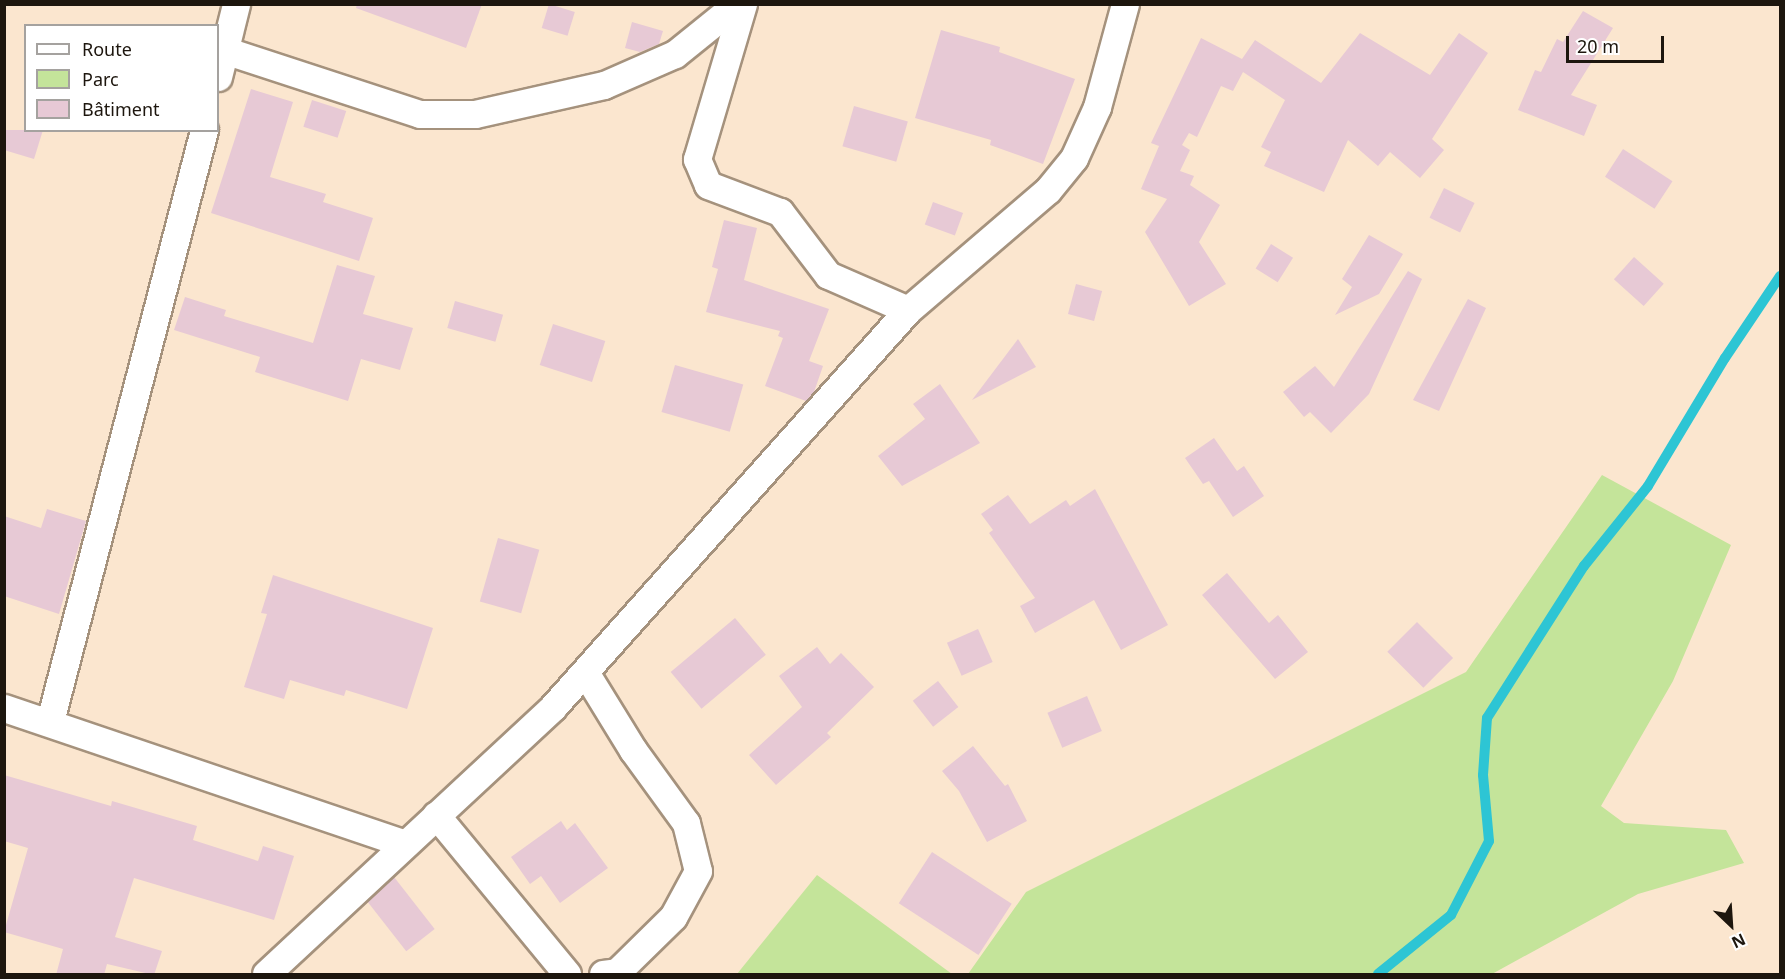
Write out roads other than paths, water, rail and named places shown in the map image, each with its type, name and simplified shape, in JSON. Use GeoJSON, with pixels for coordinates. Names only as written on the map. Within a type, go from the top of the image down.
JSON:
{"type":"FeatureCollection","features":[{"type":"Feature","properties":{"kind":"street"},"geometry":{"type":"LineString","coordinates":[[219,72],[236,4]]}},
{"type":"Feature","properties":{"kind":"street"},"geometry":{"type":"LineString","coordinates":[[224,50],[420,114],[475,114],[604,85],[675,54],[736,4]]}},
{"type":"Feature","properties":{"kind":"street"},"geometry":{"type":"LineString","coordinates":[[743,4],[697,159],[708,185],[780,212],[828,275],[908,310]]}},
{"type":"Feature","properties":{"kind":"street"},"geometry":{"type":"LineString","coordinates":[[266,975],[553,707],[908,310],[1048,190],[1074,158],[1097,107],[1125,4]]}},
{"type":"Feature","properties":{"kind":"street"},"geometry":{"type":"LineString","coordinates":[[50,721],[203,132]]}},
{"type":"Feature","properties":{"kind":"street"},"geometry":{"type":"LineString","coordinates":[[585,672],[633,750],[686,823],[698,871],[673,916],[617,972],[603,975]]}},
{"type":"Feature","properties":{"kind":"street"},"geometry":{"type":"LineString","coordinates":[[4,708],[50,721],[405,844]]}},
{"type":"Feature","properties":{"kind":"street"},"geometry":{"type":"LineString","coordinates":[[436,815],[567,975]]}},
{"type":"Feature","properties":{"kind":"waterway"},"geometry":{"type":"LineString","coordinates":[[1378,974],[1451,915],[1489,841],[1483,775],[1487,718],[1584,566],[1648,486],[1725,358],[1780,276]]}}]}
